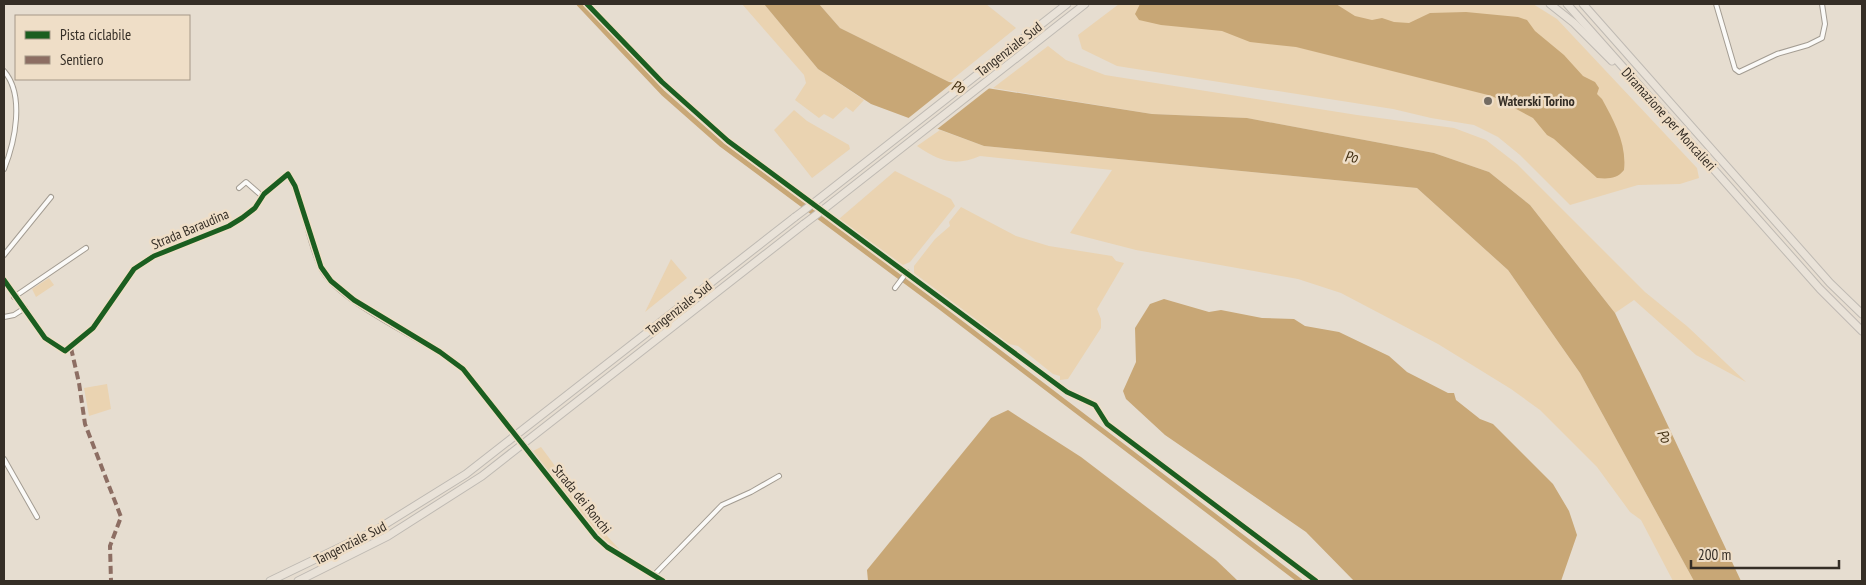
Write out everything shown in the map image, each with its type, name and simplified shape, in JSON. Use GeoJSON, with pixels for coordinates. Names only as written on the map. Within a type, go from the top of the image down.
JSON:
{"type":"FeatureCollection","features":[{"type":"Feature","properties":{"kind":"highway","name":"Tangenziale Sud"},"geometry":{"type":"LineString","coordinates":[[270,581],[376,530],[466,474],[1067,4]]}},
{"type":"Feature","properties":{"kind":"highway","name":"Tangenziale Sud"},"geometry":{"type":"LineString","coordinates":[[298,581],[388,536],[482,476],[1085,4]]}},
{"type":"Feature","properties":{"kind":"highway"},"geometry":{"type":"LineString","coordinates":[[1550,4],[1574,23],[1599,50],[1630,75]]}},
{"type":"Feature","properties":{"kind":"highway","name":"Diramazione per Moncalieri"},"geometry":{"type":"LineString","coordinates":[[1566,4],[1820,289],[1862,331]]}},
{"type":"Feature","properties":{"kind":"highway","name":"Diramazione per Moncalieri"},"geometry":{"type":"LineString","coordinates":[[1584,4],[1830,283],[1862,314]]}},
{"type":"Feature","properties":{"kind":"highway"},"geometry":{"type":"LineString","coordinates":[[1589,4],[1595,16]]}},
{"type":"Feature","properties":{"kind":"street"},"geometry":{"type":"LineString","coordinates":[[587,4],[669,89],[728,141],[1067,392],[1095,405],[1108,424],[1169,470]]}},
{"type":"Feature","properties":{"kind":"street"},"geometry":{"type":"LineString","coordinates":[[1716,4],[1736,68],[1740,72],[1777,54],[1808,45],[1822,38],[1825,24],[1822,4]]}},
{"type":"Feature","properties":{"kind":"street"},"geometry":{"type":"LineString","coordinates":[[4,71],[12,84],[15,111],[11,152],[4,169]]}},
{"type":"Feature","properties":{"kind":"street","name":"Strada Baraudina"},"geometry":{"type":"LineString","coordinates":[[25,308],[45,338],[65,352],[93,328],[134,269],[154,256],[236,222],[255,208],[262,196],[288,174]]}},
{"type":"Feature","properties":{"kind":"street","name":"Strada dei Ronchi"},"geometry":{"type":"LineString","coordinates":[[288,174],[295,186],[321,267],[331,282],[354,300],[452,360],[463,369],[596,537],[607,547],[663,581]]}},
{"type":"Feature","properties":{"kind":"street"},"geometry":{"type":"LineString","coordinates":[[239,188],[246,182],[262,196]]}},
{"type":"Feature","properties":{"kind":"street"},"geometry":{"type":"LineString","coordinates":[[4,255],[51,197]]}},
{"type":"Feature","properties":{"kind":"street"},"geometry":{"type":"LineString","coordinates":[[14,297],[86,248]]}},
{"type":"Feature","properties":{"kind":"street"},"geometry":{"type":"LineString","coordinates":[[894,288],[907,272]]}},
{"type":"Feature","properties":{"kind":"street"},"geometry":{"type":"LineString","coordinates":[[4,280],[14,297],[25,308],[14,315],[4,317]]}},
{"type":"Feature","properties":{"kind":"street"},"geometry":{"type":"LineString","coordinates":[[4,459],[37,517]]}},
{"type":"Feature","properties":{"kind":"street"},"geometry":{"type":"LineString","coordinates":[[654,575],[722,505],[751,492],[779,476]]}},
{"type":"Feature","properties":{"kind":"shaded area"},"geometry":{"type":"Polygon","coordinates":[[[742,4],[764,4],[818,69],[864,100],[853,112],[846,107],[833,119],[824,114],[819,118],[795,100],[806,83],[804,75],[742,4]]]}},
{"type":"Feature","properties":{"kind":"shaded area"},"geometry":{"type":"Polygon","coordinates":[[[819,4],[986,4],[1016,28],[949,82],[840,28],[819,4]]]}},
{"type":"Feature","properties":{"kind":"shaded area","name":"Waterski Torino"},"geometry":{"type":"Polygon","coordinates":[[[1119,4],[1533,4],[1557,19],[1697,168],[1699,178],[1680,184],[1638,185],[1570,205],[1520,155],[1498,137],[1474,125],[1393,109],[1117,66],[1082,49],[1078,35],[1119,4]]]}},
{"type":"Feature","properties":{"kind":"shaded area"},"geometry":{"type":"Polygon","coordinates":[[[1048,46],[1066,60],[1105,75],[1357,115],[1454,128],[1486,140],[1517,164],[1645,292],[1688,327],[1746,382],[1696,355],[1634,300],[1615,313],[1530,205],[1489,172],[1434,153],[1247,118],[1152,114],[993,88],[1048,46]]]}},
{"type":"Feature","properties":{"kind":"shaded area"},"geometry":{"type":"Polygon","coordinates":[[[794,110],[807,121],[849,145],[850,149],[812,178],[774,130],[794,110]]]}},
{"type":"Feature","properties":{"kind":"shaded area"},"geometry":{"type":"Polygon","coordinates":[[[940,130],[984,146],[1417,188],[1508,270],[1580,373],[1694,581],[1673,581],[1641,520],[1630,512],[1597,467],[1540,410],[1511,389],[1438,344],[1341,293],[1298,279],[1136,250],[1070,233],[1112,170],[980,156],[963,161],[947,161],[917,146],[940,130]]]}},
{"type":"Feature","properties":{"kind":"shaded area"},"geometry":{"type":"Polygon","coordinates":[[[895,171],[951,199],[955,206],[910,262],[903,265],[839,219],[895,171]]]}},
{"type":"Feature","properties":{"kind":"shaded area"},"geometry":{"type":"Polygon","coordinates":[[[961,207],[1016,236],[1049,246],[1112,256],[1116,261],[1124,263],[1097,309],[1101,319],[1101,328],[1068,379],[1060,380],[1060,376],[1053,374],[1018,346],[1009,344],[914,273],[914,266],[935,239],[950,226],[949,222],[961,207]]]}},
{"type":"Feature","properties":{"kind":"shaded area"},"geometry":{"type":"Polygon","coordinates":[[[671,259],[687,278],[645,312],[671,259]]]}},
{"type":"Feature","properties":{"kind":"shaded area"},"geometry":{"type":"Polygon","coordinates":[[[49,278],[54,285],[36,297],[32,289],[49,278]]]}},
{"type":"Feature","properties":{"kind":"shaded area"},"geometry":{"type":"Polygon","coordinates":[[[107,384],[111,409],[89,416],[84,388],[107,384]]]}},
{"type":"Feature","properties":{"kind":"shaded area"},"geometry":{"type":"Polygon","coordinates":[[[541,447],[608,537],[620,550],[595,531],[573,505],[533,451],[541,447]]]}},
{"type":"Feature","properties":{"kind":"water","name":"Po"},"geometry":{"type":"Polygon","coordinates":[[[764,4],[819,4],[840,28],[949,82],[1152,114],[1247,118],[1434,153],[1489,172],[1530,205],[1615,313],[1741,581],[1694,581],[1580,373],[1508,270],[1417,188],[984,146],[871,104],[818,69],[764,4]]]}},
{"type":"Feature","properties":{"kind":"water"},"geometry":{"type":"Polygon","coordinates":[[[1140,4],[1336,4],[1355,16],[1372,20],[1382,18],[1394,22],[1409,23],[1430,13],[1466,12],[1518,17],[1527,20],[1535,31],[1564,55],[1583,76],[1595,82],[1599,88],[1597,94],[1602,99],[1611,116],[1622,142],[1624,170],[1612,178],[1597,178],[1554,139],[1547,135],[1533,118],[1492,96],[1296,47],[1250,42],[1222,31],[1161,25],[1139,20],[1135,14],[1140,4]]]}},
{"type":"Feature","properties":{"kind":"water"},"geometry":{"type":"Polygon","coordinates":[[[1164,299],[1209,312],[1221,310],[1262,318],[1294,319],[1305,326],[1339,332],[1389,356],[1407,372],[1448,393],[1454,393],[1456,400],[1480,419],[1493,424],[1553,484],[1569,511],[1577,535],[1561,581],[1354,581],[1306,532],[1165,435],[1126,399],[1123,391],[1136,362],[1135,328],[1150,304],[1164,299]]]}},
{"type":"Feature","properties":{"kind":"water"},"geometry":{"type":"Polygon","coordinates":[[[1008,410],[1081,457],[1216,560],[1238,581],[868,581],[867,570],[991,418],[1008,410]]]}},
{"type":"Feature","properties":{"kind":"pier"},"geometry":{"type":"Polygon","coordinates":[[[956,80],[992,86],[936,130],[906,120],[956,80]]]}},
{"type":"Feature","properties":{"kind":"waterway"},"geometry":{"type":"LineString","coordinates":[[579,4],[663,93],[722,145],[940,307],[1300,581]]}},
{"type":"Feature","properties":{"kind":"marked path"},"geometry":{"type":"LineString","coordinates":[[71,348],[79,383],[85,424],[121,517],[110,546],[111,581]]}},
{"type":"Feature","properties":{"kind":"cycle path"},"geometry":{"type":"LineString","coordinates":[[587,4],[662,82],[728,141],[1067,392],[1095,405],[1107,424],[1316,581]]}},
{"type":"Feature","properties":{"kind":"cycle path"},"geometry":{"type":"LineString","coordinates":[[4,280],[45,338],[65,351],[93,328],[134,269],[154,256],[229,226],[242,218],[255,208],[264,194],[288,174],[295,186],[321,267],[331,281],[354,300],[440,352],[463,369],[596,537],[607,547],[663,581]]}},
{"type":"Feature","properties":{"kind":"place","name":"Waterski Torino"},"geometry":{"type":"Point","coordinates":[1488,101]}}]}
